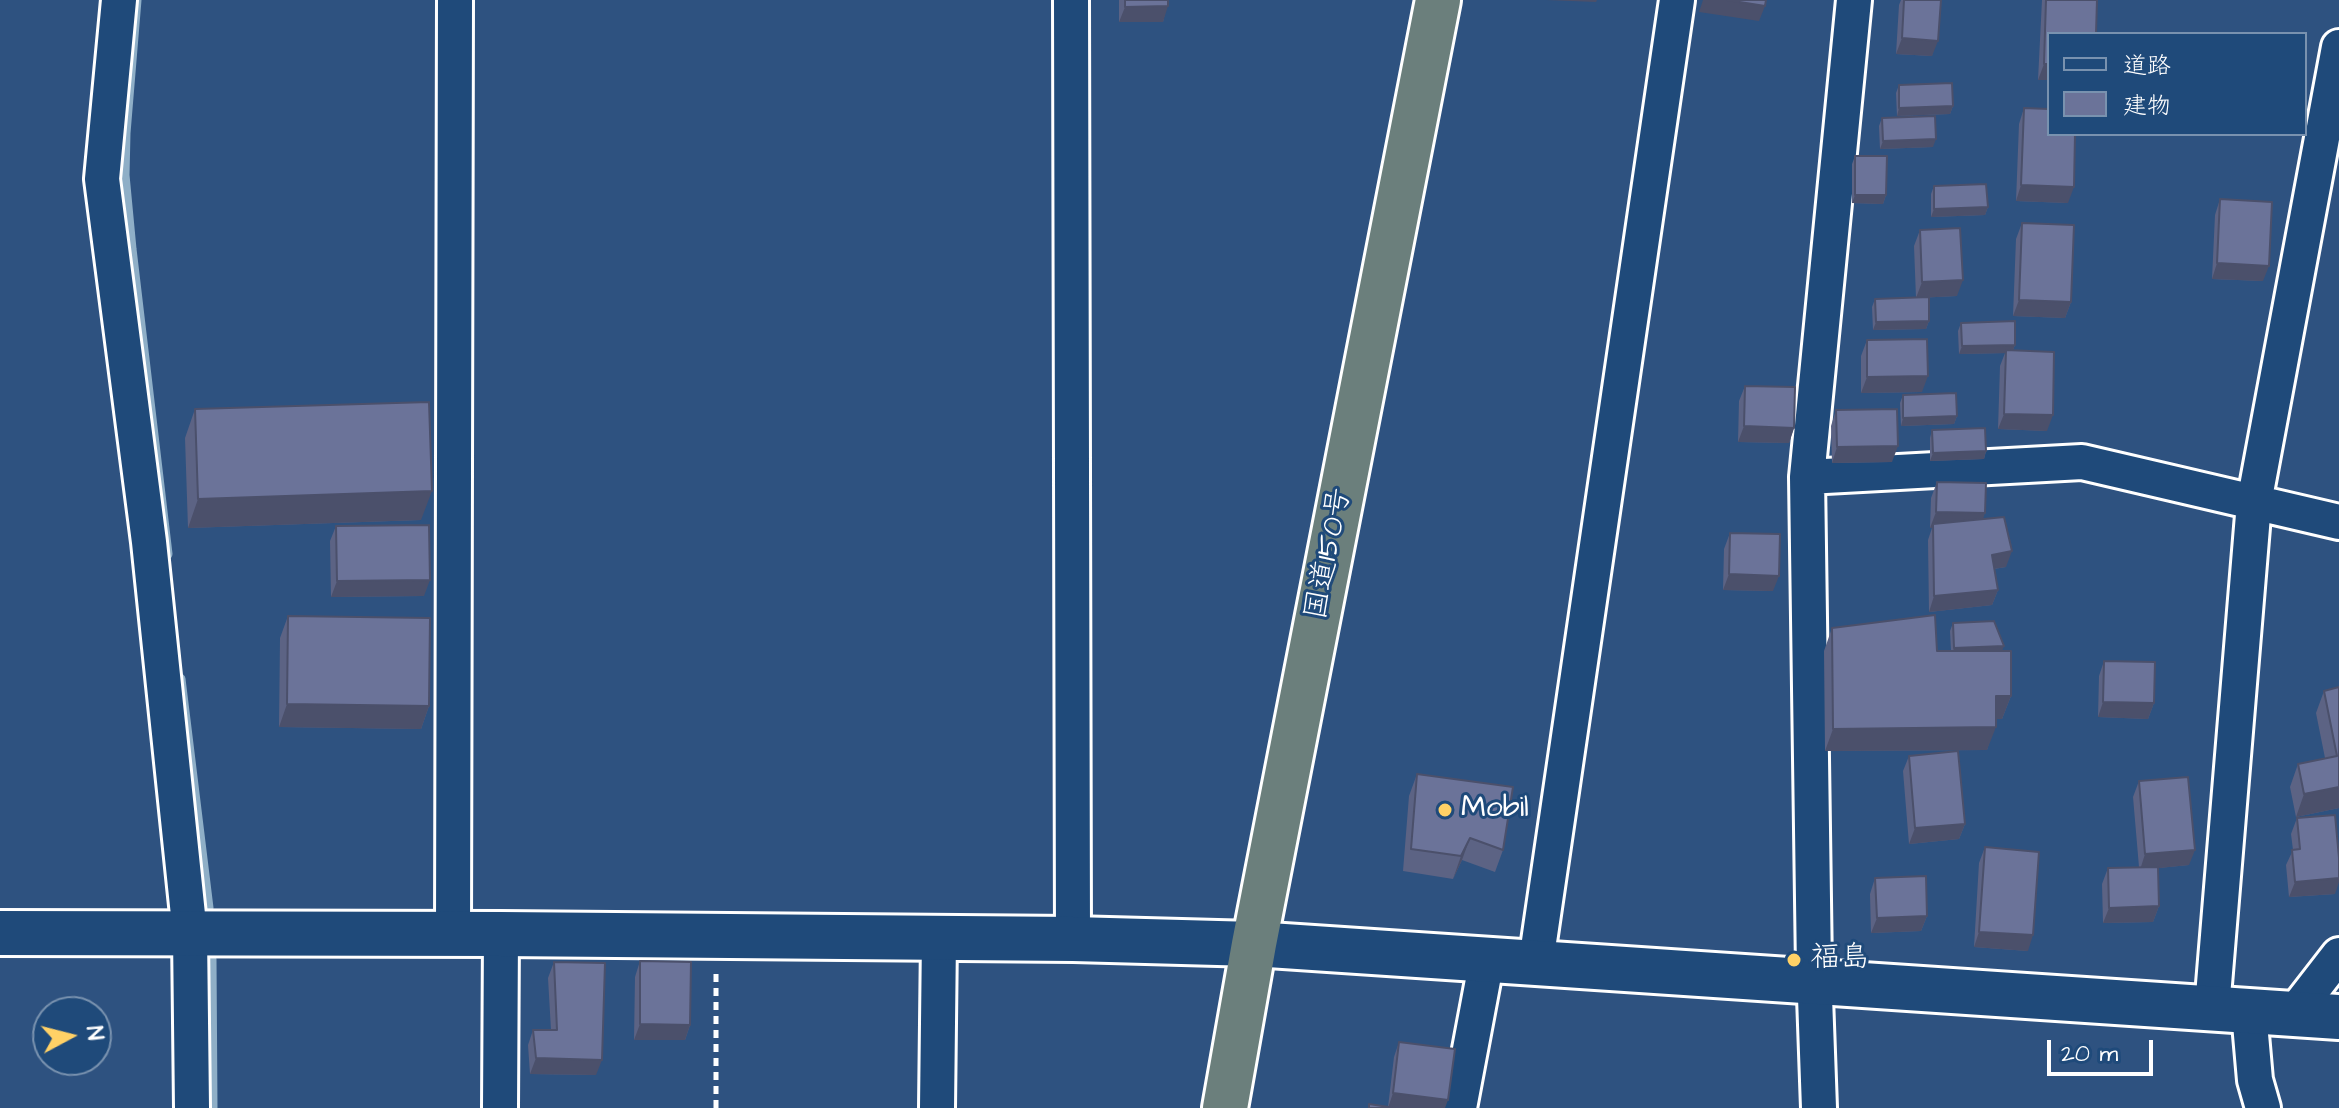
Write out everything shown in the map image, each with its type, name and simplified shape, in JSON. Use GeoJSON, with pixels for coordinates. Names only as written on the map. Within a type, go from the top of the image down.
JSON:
{"type":"FeatureCollection","features":[{"type":"Feature","properties":{"kind":"highway","name":"国道150号"},"geometry":{"type":"LineString","coordinates":[[1225,1108],[1254,944],[1438,0]]}},
{"type":"Feature","properties":{"kind":"street"},"geometry":{"type":"LineString","coordinates":[[119,0],[102,179],[149,542],[190,934],[192,1108]]}},
{"type":"Feature","properties":{"kind":"street"},"geometry":{"type":"LineString","coordinates":[[453,934],[455,0]]}},
{"type":"Feature","properties":{"kind":"street"},"geometry":{"type":"LineString","coordinates":[[1071,0],[1073,939]]}},
{"type":"Feature","properties":{"kind":"street"},"geometry":{"type":"LineString","coordinates":[[1536,962],[1677,0]]}},
{"type":"Feature","properties":{"kind":"street"},"geometry":{"type":"LineString","coordinates":[[1819,1108],[1813,953],[1807,477],[1854,0]]}},
{"type":"Feature","properties":{"kind":"street"},"geometry":{"type":"LineString","coordinates":[[2263,1108],[2230,1010],[2254,503],[2339,47]]}},
{"type":"Feature","properties":{"kind":"street"},"geometry":{"type":"LineString","coordinates":[[1807,477],[2082,462],[2339,522]]}},
{"type":"Feature","properties":{"kind":"street"},"geometry":{"type":"LineString","coordinates":[[0,933],[1073,939],[1254,944],[2339,1017]]}},
{"type":"Feature","properties":{"kind":"street"},"geometry":{"type":"LineString","coordinates":[[500,1108],[501,934]]}},
{"type":"Feature","properties":{"kind":"street"},"geometry":{"type":"LineString","coordinates":[[937,1108],[939,938]]}},
{"type":"Feature","properties":{"kind":"street"},"geometry":{"type":"LineString","coordinates":[[2294,1013],[2339,955]]}},
{"type":"Feature","properties":{"kind":"street"},"geometry":{"type":"LineString","coordinates":[[1459,1108],[1487,959]]}},
{"type":"Feature","properties":{"kind":"path"},"geometry":{"type":"LineString","coordinates":[[716,936],[716,1108]]}},
{"type":"Feature","properties":{"kind":"building"},"geometry":{"type":"Polygon","coordinates":[[[1125,0],[1168,0],[1168,6],[1125,7],[1125,0]]]}},
{"type":"Feature","properties":{"kind":"building"},"geometry":{"type":"Polygon","coordinates":[[[1727,0],[1766,0],[1765,6],[1727,0]]]}},
{"type":"Feature","properties":{"kind":"building"},"geometry":{"type":"Polygon","coordinates":[[[1904,0],[1941,0],[1938,41],[1902,38],[1904,0]]]}},
{"type":"Feature","properties":{"kind":"building"},"geometry":{"type":"Polygon","coordinates":[[[2046,0],[2097,0],[2096,32],[2047,32],[2047,64],[2044,64],[2046,0]]]}},
{"type":"Feature","properties":{"kind":"building"},"geometry":{"type":"Polygon","coordinates":[[[1952,83],[1953,106],[1899,108],[1899,85],[1952,83]]]}},
{"type":"Feature","properties":{"kind":"building"},"geometry":{"type":"Polygon","coordinates":[[[2024,108],[2047,109],[2047,136],[2075,136],[2074,187],[2021,185],[2024,108]]]}},
{"type":"Feature","properties":{"kind":"building"},"geometry":{"type":"Polygon","coordinates":[[[1935,116],[1936,139],[1883,141],[1882,118],[1935,116]]]}},
{"type":"Feature","properties":{"kind":"building"},"geometry":{"type":"Polygon","coordinates":[[[1855,156],[1887,156],[1886,195],[1855,195],[1855,156]]]}},
{"type":"Feature","properties":{"kind":"building"},"geometry":{"type":"Polygon","coordinates":[[[1986,184],[1988,207],[1934,209],[1934,186],[1986,184]]]}},
{"type":"Feature","properties":{"kind":"building"},"geometry":{"type":"Polygon","coordinates":[[[2220,199],[2272,202],[2269,266],[2217,263],[2220,199]]]}},
{"type":"Feature","properties":{"kind":"building"},"geometry":{"type":"Polygon","coordinates":[[[2022,223],[2074,225],[2071,302],[2019,300],[2022,223]]]}},
{"type":"Feature","properties":{"kind":"building"},"geometry":{"type":"Polygon","coordinates":[[[1960,228],[1963,280],[1922,282],[1920,230],[1960,228]]]}},
{"type":"Feature","properties":{"kind":"building"},"geometry":{"type":"Polygon","coordinates":[[[1929,297],[1929,321],[1876,322],[1875,299],[1929,297]]]}},
{"type":"Feature","properties":{"kind":"building"},"geometry":{"type":"Polygon","coordinates":[[[2015,321],[2015,345],[1962,346],[1961,323],[2015,321]]]}},
{"type":"Feature","properties":{"kind":"building"},"geometry":{"type":"Polygon","coordinates":[[[1927,339],[1928,376],[1867,377],[1867,340],[1927,339]]]}},
{"type":"Feature","properties":{"kind":"building"},"geometry":{"type":"Polygon","coordinates":[[[2006,350],[2054,352],[2053,415],[2004,414],[2006,350]]]}},
{"type":"Feature","properties":{"kind":"building"},"geometry":{"type":"Polygon","coordinates":[[[1745,386],[1795,387],[1794,428],[1744,426],[1745,386]]]}},
{"type":"Feature","properties":{"kind":"building"},"geometry":{"type":"Polygon","coordinates":[[[1956,393],[1957,416],[1903,418],[1903,395],[1956,393]]]}},
{"type":"Feature","properties":{"kind":"building"},"geometry":{"type":"Polygon","coordinates":[[[429,402],[432,491],[198,499],[195,409],[429,402]]]}},
{"type":"Feature","properties":{"kind":"building"},"geometry":{"type":"Polygon","coordinates":[[[1897,409],[1898,446],[1837,447],[1836,410],[1897,409]]]}},
{"type":"Feature","properties":{"kind":"building"},"geometry":{"type":"Polygon","coordinates":[[[1985,428],[1986,451],[1933,453],[1932,430],[1985,428]]]}},
{"type":"Feature","properties":{"kind":"building"},"geometry":{"type":"Polygon","coordinates":[[[1937,482],[1986,483],[1985,513],[1936,512],[1937,482]]]}},
{"type":"Feature","properties":{"kind":"building"},"geometry":{"type":"Polygon","coordinates":[[[2004,517],[2012,551],[1992,555],[1998,590],[1934,596],[1933,524],[2004,517]]]}},
{"type":"Feature","properties":{"kind":"building"},"geometry":{"type":"Polygon","coordinates":[[[429,525],[430,580],[337,581],[336,526],[429,525]]]}},
{"type":"Feature","properties":{"kind":"building"},"geometry":{"type":"Polygon","coordinates":[[[1730,533],[1780,534],[1779,576],[1729,574],[1730,533]]]}},
{"type":"Feature","properties":{"kind":"building"},"geometry":{"type":"Polygon","coordinates":[[[1935,615],[1937,651],[2011,651],[2011,696],[1996,696],[1996,727],[1833,729],[1832,628],[1935,615]]]}},
{"type":"Feature","properties":{"kind":"building"},"geometry":{"type":"Polygon","coordinates":[[[288,616],[430,618],[429,706],[287,704],[288,616]]]}},
{"type":"Feature","properties":{"kind":"building"},"geometry":{"type":"Polygon","coordinates":[[[1994,621],[2004,646],[1954,648],[1953,623],[1994,621]]]}},
{"type":"Feature","properties":{"kind":"building"},"geometry":{"type":"Polygon","coordinates":[[[2104,661],[2155,662],[2154,703],[2103,702],[2104,661]]]}},
{"type":"Feature","properties":{"kind":"building"},"geometry":{"type":"Polygon","coordinates":[[[2339,687],[2339,787],[2304,794],[2298,764],[2337,756],[2324,691],[2339,687]]]}},
{"type":"Feature","properties":{"kind":"building"},"geometry":{"type":"Polygon","coordinates":[[[1958,751],[1965,824],[1915,828],[1909,756],[1958,751]]]}},
{"type":"Feature","properties":{"kind":"building"},"geometry":{"type":"Polygon","coordinates":[[[1417,774],[1513,787],[1503,850],[1470,838],[1461,856],[1411,849],[1417,774]]]}},
{"type":"Feature","properties":{"kind":"building"},"geometry":{"type":"Polygon","coordinates":[[[2188,777],[2195,850],[2145,854],[2139,781],[2188,777]]]}},
{"type":"Feature","properties":{"kind":"building"},"geometry":{"type":"Polygon","coordinates":[[[2335,815],[2339,878],[2295,882],[2292,850],[2300,849],[2297,818],[2335,815]]]}},
{"type":"Feature","properties":{"kind":"building"},"geometry":{"type":"Polygon","coordinates":[[[1985,847],[2039,852],[2033,935],[1979,932],[1985,847]]]}},
{"type":"Feature","properties":{"kind":"building"},"geometry":{"type":"Polygon","coordinates":[[[2158,867],[2159,906],[2109,908],[2108,868],[2158,867]]]}},
{"type":"Feature","properties":{"kind":"building"},"geometry":{"type":"Polygon","coordinates":[[[1926,876],[1927,916],[1877,918],[1875,878],[1926,876]]]}},
{"type":"Feature","properties":{"kind":"building"},"geometry":{"type":"Polygon","coordinates":[[[640,961],[691,962],[690,1025],[640,1024],[640,961]]]}},
{"type":"Feature","properties":{"kind":"building"},"geometry":{"type":"Polygon","coordinates":[[[554,962],[605,963],[602,1060],[536,1058],[533,1030],[557,1030],[554,962]]]}},
{"type":"Feature","properties":{"kind":"building"},"geometry":{"type":"Polygon","coordinates":[[[1399,1042],[1455,1049],[1448,1100],[1393,1093],[1399,1042]]]}},
{"type":"Feature","properties":{"kind":"building"},"geometry":{"type":"Polygon","coordinates":[[[1369,1104],[1395,1108],[1369,1108],[1369,1104]]]}},
{"type":"Feature","properties":{"kind":"waterway"},"geometry":{"type":"LineString","coordinates":[[136,0],[124,175],[167,554]]}},
{"type":"Feature","properties":{"kind":"waterway"},"geometry":{"type":"LineString","coordinates":[[180,679],[208,908]]}},
{"type":"Feature","properties":{"kind":"waterway"},"geometry":{"type":"LineString","coordinates":[[211,959],[212,1108]]}},
{"type":"Feature","properties":{"kind":"place","name":"Mobil"},"geometry":{"type":"Point","coordinates":[1445,810]}},
{"type":"Feature","properties":{"kind":"place","name":"福島"},"geometry":{"type":"Point","coordinates":[1794,960]}}]}
